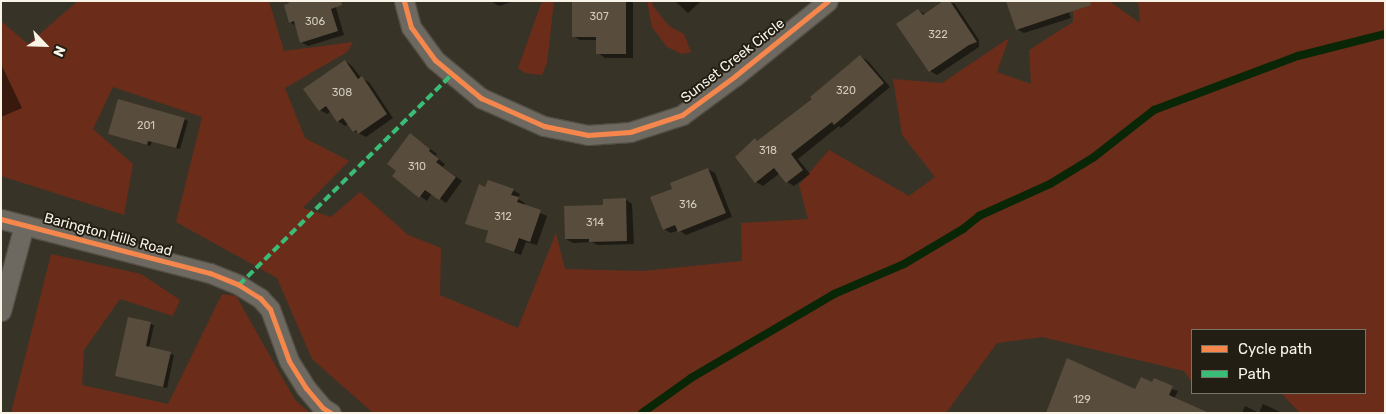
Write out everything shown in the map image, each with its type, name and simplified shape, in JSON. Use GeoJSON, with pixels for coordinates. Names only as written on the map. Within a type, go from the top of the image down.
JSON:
{"type":"FeatureCollection","features":[{"type":"Feature","properties":{"kind":"street","name":"Sunset Creek Circle"},"geometry":{"type":"LineString","coordinates":[[404,1],[411,27],[435,60],[482,98],[544,126],[588,136],[630,132],[682,115],[735,76],[828,1]]}},
{"type":"Feature","properties":{"kind":"street","name":"Barington Hills Road"},"geometry":{"type":"LineString","coordinates":[[1,219],[210,273],[239,285],[260,298],[270,309],[289,361],[306,388],[323,408],[330,413]]}},
{"type":"Feature","properties":{"kind":"street"},"geometry":{"type":"LineString","coordinates":[[1,311],[24,225]]}},
{"type":"Feature","properties":{"kind":"shaded area"},"geometry":{"type":"Polygon","coordinates":[[[78,1],[269,1],[284,51],[353,42],[347,52],[285,88],[305,138],[349,161],[303,208],[331,217],[360,192],[408,235],[441,248],[440,295],[518,328],[556,233],[565,269],[643,271],[742,261],[741,223],[808,219],[799,185],[829,150],[909,196],[935,177],[902,135],[893,79],[942,83],[1009,38],[997,72],[1031,84],[1029,50],[1073,22],[1073,1],[1109,1],[1140,23],[1138,1],[1385,1],[1385,413],[1300,413],[1282,394],[1366,394],[1366,329],[1191,329],[1191,381],[1184,371],[1042,337],[997,343],[946,413],[373,413],[312,359],[277,278],[176,222],[202,117],[113,87],[93,129],[133,164],[124,215],[1,176],[1,21],[28,44],[78,1]]]}},
{"type":"Feature","properties":{"kind":"shaded area"},"geometry":{"type":"Polygon","coordinates":[[[542,1],[554,1],[547,63],[542,75],[525,73],[518,68],[542,1]]]}},
{"type":"Feature","properties":{"kind":"shaded area"},"geometry":{"type":"Polygon","coordinates":[[[647,1],[652,1],[653,6],[669,26],[684,34],[691,52],[682,54],[667,47],[652,27],[647,1]]]}},
{"type":"Feature","properties":{"kind":"shaded area"},"geometry":{"type":"Polygon","coordinates":[[[51,254],[141,274],[180,300],[173,316],[120,299],[84,350],[82,385],[168,404],[222,294],[236,296],[295,400],[310,413],[11,413],[51,254]]]}},
{"type":"Feature","properties":{"kind":"building"},"geometry":{"type":"Polygon","coordinates":[[[288,1],[341,1],[342,5],[331,9],[338,31],[300,43],[294,21],[289,23],[284,5],[289,3],[288,1]]]}},
{"type":"Feature","properties":{"kind":"building"},"geometry":{"type":"Polygon","coordinates":[[[572,1],[626,1],[626,54],[596,54],[596,37],[572,37],[572,1]]]}},
{"type":"Feature","properties":{"kind":"building"},"geometry":{"type":"Polygon","coordinates":[[[943,1],[950,1],[977,42],[969,45],[929,72],[896,24],[918,9],[923,15],[943,1]]]}},
{"type":"Feature","properties":{"kind":"building"},"geometry":{"type":"Polygon","coordinates":[[[1006,1],[1090,1],[1091,5],[1016,30],[1006,1]]]}},
{"type":"Feature","properties":{"kind":"building"},"geometry":{"type":"Polygon","coordinates":[[[860,55],[884,83],[834,125],[832,122],[791,154],[803,170],[786,183],[774,168],[755,183],[735,157],[755,138],[757,141],[812,99],[810,97],[860,55]]]}},
{"type":"Feature","properties":{"kind":"building"},"geometry":{"type":"Polygon","coordinates":[[[345,60],[358,79],[362,76],[387,114],[358,134],[356,130],[353,132],[343,118],[337,122],[326,106],[319,111],[303,89],[345,60]]]}},
{"type":"Feature","properties":{"kind":"building"},"geometry":{"type":"Polygon","coordinates":[[[118,99],[185,118],[176,148],[148,141],[147,145],[108,134],[118,99]]]}},
{"type":"Feature","properties":{"kind":"building"},"geometry":{"type":"Polygon","coordinates":[[[410,133],[439,159],[436,162],[456,177],[439,200],[425,190],[419,198],[392,176],[396,171],[387,164],[410,133]]]}},
{"type":"Feature","properties":{"kind":"building"},"geometry":{"type":"Polygon","coordinates":[[[708,168],[726,213],[678,232],[675,225],[663,230],[650,197],[672,189],[670,183],[708,168]]]}},
{"type":"Feature","properties":{"kind":"building"},"geometry":{"type":"Polygon","coordinates":[[[488,180],[514,189],[511,195],[519,197],[517,202],[541,210],[530,242],[519,238],[514,252],[485,242],[488,231],[465,224],[479,184],[485,187],[488,180]]]}},
{"type":"Feature","properties":{"kind":"building"},"geometry":{"type":"Polygon","coordinates":[[[626,198],[627,241],[589,242],[589,239],[565,239],[564,206],[603,205],[603,199],[626,198]]]}},
{"type":"Feature","properties":{"kind":"building"},"geometry":{"type":"Polygon","coordinates":[[[128,317],[151,322],[146,346],[171,352],[163,387],[115,376],[128,317]]]}},
{"type":"Feature","properties":{"kind":"building"},"geometry":{"type":"Polygon","coordinates":[[[1067,358],[1135,389],[1141,377],[1152,382],[1154,378],[1173,386],[1169,395],[1209,413],[1046,413],[1067,358]]]}},
{"type":"Feature","properties":{"kind":"waterway"},"geometry":{"type":"LineString","coordinates":[[642,413],[691,378],[834,294],[904,264],[963,229],[979,216],[1050,184],[1094,157],[1154,110],[1298,56],[1385,34]]}},
{"type":"Feature","properties":{"kind":"marked path"},"geometry":{"type":"LineString","coordinates":[[239,285],[452,74]]}},
{"type":"Feature","properties":{"kind":"cycle path"},"geometry":{"type":"LineString","coordinates":[[404,1],[411,27],[435,60],[481,98],[544,126],[588,135],[630,132],[682,115],[735,76],[828,1]]}},
{"type":"Feature","properties":{"kind":"cycle path"},"geometry":{"type":"LineString","coordinates":[[1,219],[210,273],[239,285],[260,298],[270,309],[289,361],[306,388],[323,408],[331,413]]}}]}
